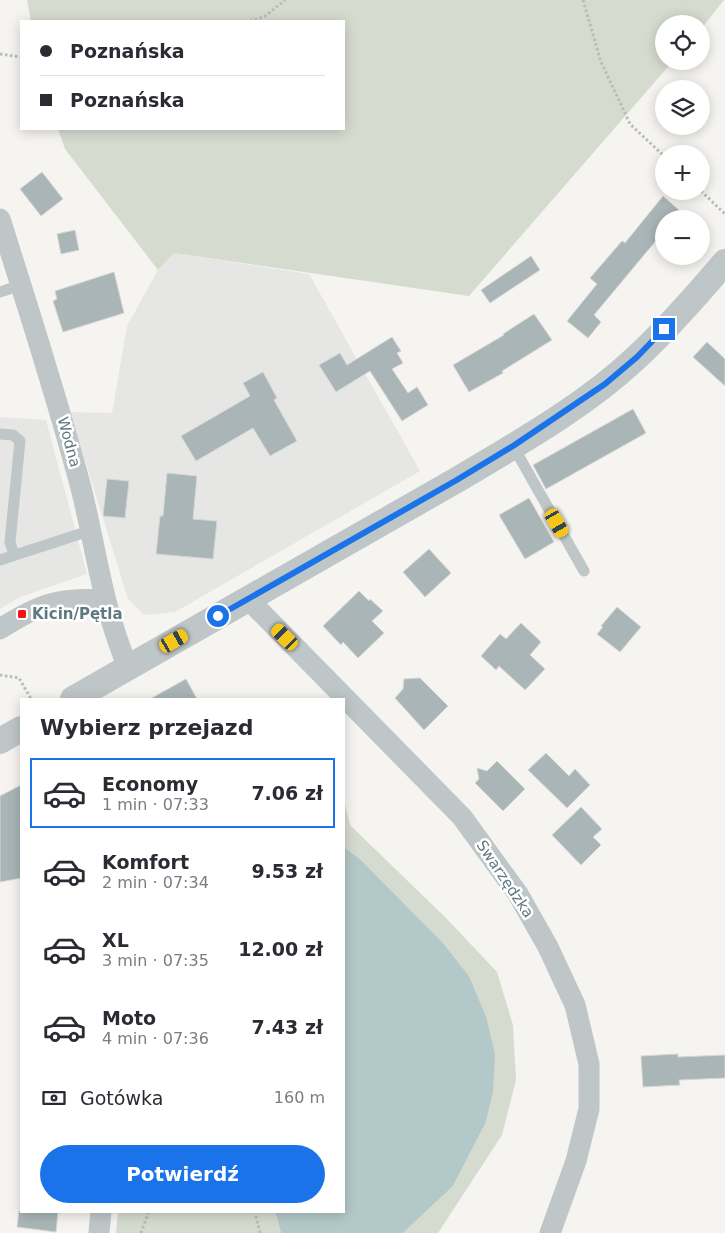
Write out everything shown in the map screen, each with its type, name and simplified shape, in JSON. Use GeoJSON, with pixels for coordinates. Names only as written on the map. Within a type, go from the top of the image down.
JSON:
{"type":"FeatureCollection","features":[{"type":"Feature","properties":{"kind":"street","name":"Wodna"},"geometry":{"type":"LineString","coordinates":[[0,219],[61,414],[92,530],[105,600],[128,667]]}},
{"type":"Feature","properties":{"kind":"street"},"geometry":{"type":"LineString","coordinates":[[87,695],[128,667],[513,446],[597,390],[637,357],[725,262]]}},
{"type":"Feature","properties":{"kind":"street"},"geometry":{"type":"LineString","coordinates":[[0,629],[22,614],[53,602],[75,599],[105,600]]}},
{"type":"Feature","properties":{"kind":"street","name":"Swarzędzka"},"geometry":{"type":"LineString","coordinates":[[248,599],[462,817],[518,894],[548,947],[575,1005],[588,1064],[589,1109],[576,1160],[550,1233]]}},
{"type":"Feature","properties":{"kind":"street"},"geometry":{"type":"LineString","coordinates":[[0,741],[20,730]]}},
{"type":"Feature","properties":{"kind":"street"},"geometry":{"type":"LineString","coordinates":[[99,1233],[100,1213]]}},
{"type":"Feature","properties":{"kind":"lane"},"geometry":{"type":"LineString","coordinates":[[0,292],[21,285]]}},
{"type":"Feature","properties":{"kind":"lane"},"geometry":{"type":"LineString","coordinates":[[0,434],[13,435],[20,441],[10,542],[14,555]]}},
{"type":"Feature","properties":{"kind":"lane"},"geometry":{"type":"LineString","coordinates":[[513,446],[584,571]]}},
{"type":"Feature","properties":{"kind":"lane"},"geometry":{"type":"LineString","coordinates":[[0,560],[92,530]]}},
{"type":"Feature","properties":{"kind":"path"},"geometry":{"type":"LineString","coordinates":[[254,20],[264,17],[285,0]]}},
{"type":"Feature","properties":{"kind":"path"},"geometry":{"type":"LineString","coordinates":[[583,0],[601,62],[630,124],[655,148]]}},
{"type":"Feature","properties":{"kind":"path"},"geometry":{"type":"LineString","coordinates":[[0,54],[20,57]]}},
{"type":"Feature","properties":{"kind":"path"},"geometry":{"type":"LineString","coordinates":[[710,200],[725,214]]}},
{"type":"Feature","properties":{"kind":"path"},"geometry":{"type":"LineString","coordinates":[[0,675],[19,678],[30,698]]}},
{"type":"Feature","properties":{"kind":"path"},"geometry":{"type":"LineString","coordinates":[[141,1233],[148,1213]]}},
{"type":"Feature","properties":{"kind":"path"},"geometry":{"type":"LineString","coordinates":[[256,1213],[260,1233]]}},
{"type":"Feature","properties":{"kind":"shaded area"},"geometry":{"type":"Polygon","coordinates":[[[27,0],[724,0],[710,18],[710,15],[655,15],[655,70],[665,70],[469,296],[174,253],[158,270],[65,149],[58,130],[345,130],[345,20],[31,20],[27,0]]]}},
{"type":"Feature","properties":{"kind":"shaded area"},"geometry":{"type":"Polygon","coordinates":[[[174,253],[309,274],[420,471],[175,612],[144,615],[128,599],[70,412],[112,413],[127,326],[158,270],[174,253]]]}},
{"type":"Feature","properties":{"kind":"shaded area"},"geometry":{"type":"Polygon","coordinates":[[[0,417],[46,420],[87,574],[20,597],[0,609],[0,417]]]}},
{"type":"Feature","properties":{"kind":"shaded area"},"geometry":{"type":"Polygon","coordinates":[[[345,805],[350,825],[447,919],[497,972],[513,1025],[516,1080],[502,1135],[438,1233],[403,1233],[453,1186],[485,1124],[486,1016],[469,976],[443,943],[361,860],[345,848],[345,805]]]}},
{"type":"Feature","properties":{"kind":"shaded area"},"geometry":{"type":"Polygon","coordinates":[[[345,848],[361,860],[443,943],[469,976],[486,1016],[495,1055],[493,1093],[485,1124],[453,1186],[403,1233],[281,1233],[276,1213],[345,1213],[345,848]]]}},
{"type":"Feature","properties":{"kind":"shaded area"},"geometry":{"type":"Polygon","coordinates":[[[118,1213],[276,1213],[281,1233],[116,1233],[118,1213]]]}},
{"type":"Feature","properties":{"kind":"building"},"geometry":{"type":"Polygon","coordinates":[[[42,172],[63,199],[41,216],[20,189],[42,172]]]}},
{"type":"Feature","properties":{"kind":"building"},"geometry":{"type":"Polygon","coordinates":[[[660,200],[668,200],[679,210],[655,210],[655,242],[594,315],[601,322],[588,338],[567,321],[597,284],[590,278],[622,241],[625,243],[660,200]]]}},
{"type":"Feature","properties":{"kind":"building"},"geometry":{"type":"Polygon","coordinates":[[[75,230],[79,250],[61,254],[57,234],[75,230]]]}},
{"type":"Feature","properties":{"kind":"building"},"geometry":{"type":"Polygon","coordinates":[[[531,256],[540,270],[490,303],[481,290],[531,256]]]}},
{"type":"Feature","properties":{"kind":"building"},"geometry":{"type":"Polygon","coordinates":[[[114,272],[124,313],[63,332],[53,301],[57,299],[55,291],[114,272]]]}},
{"type":"Feature","properties":{"kind":"building"},"geometry":{"type":"Polygon","coordinates":[[[534,314],[552,340],[502,371],[503,373],[469,392],[453,365],[504,335],[534,314]]]}},
{"type":"Feature","properties":{"kind":"building"},"geometry":{"type":"Polygon","coordinates":[[[392,337],[401,351],[397,353],[403,363],[392,369],[408,393],[417,387],[428,405],[402,421],[370,371],[336,392],[319,365],[340,353],[347,365],[392,337]]]}},
{"type":"Feature","properties":{"kind":"building"},"geometry":{"type":"Polygon","coordinates":[[[707,342],[725,359],[725,386],[693,357],[707,342]]]}},
{"type":"Feature","properties":{"kind":"building"},"geometry":{"type":"Polygon","coordinates":[[[263,372],[277,398],[274,400],[297,441],[270,456],[253,428],[196,461],[181,436],[250,396],[243,383],[263,372]]]}},
{"type":"Feature","properties":{"kind":"building"},"geometry":{"type":"Polygon","coordinates":[[[633,409],[646,433],[546,489],[533,465],[633,409]]]}},
{"type":"Feature","properties":{"kind":"building"},"geometry":{"type":"Polygon","coordinates":[[[167,473],[197,476],[193,519],[217,521],[213,559],[156,554],[160,516],[163,516],[167,473]]]}},
{"type":"Feature","properties":{"kind":"building"},"geometry":{"type":"Polygon","coordinates":[[[107,479],[129,481],[125,518],[103,516],[107,479]]]}},
{"type":"Feature","properties":{"kind":"building"},"geometry":{"type":"Polygon","coordinates":[[[529,498],[554,542],[525,559],[499,515],[529,498]]]}},
{"type":"Feature","properties":{"kind":"building"},"geometry":{"type":"Polygon","coordinates":[[[429,549],[451,573],[425,597],[403,572],[429,549]]]}},
{"type":"Feature","properties":{"kind":"building"},"geometry":{"type":"Polygon","coordinates":[[[359,591],[383,611],[372,621],[384,633],[358,658],[343,642],[341,645],[323,626],[359,591]]]}},
{"type":"Feature","properties":{"kind":"building"},"geometry":{"type":"Polygon","coordinates":[[[617,607],[641,627],[620,652],[597,634],[603,627],[601,626],[617,607]]]}},
{"type":"Feature","properties":{"kind":"building"},"geometry":{"type":"Polygon","coordinates":[[[521,623],[541,642],[530,655],[545,669],[525,690],[499,666],[496,670],[481,656],[500,634],[506,639],[521,623]]]}},
{"type":"Feature","properties":{"kind":"building"},"geometry":{"type":"Polygon","coordinates":[[[420,678],[448,706],[424,730],[395,698],[403,689],[404,679],[420,678]]]}},
{"type":"Feature","properties":{"kind":"building"},"geometry":{"type":"Polygon","coordinates":[[[186,679],[196,698],[152,698],[186,679]]]}},
{"type":"Feature","properties":{"kind":"building"},"geometry":{"type":"Polygon","coordinates":[[[546,753],[569,776],[575,769],[590,785],[567,808],[528,770],[546,753]]]}},
{"type":"Feature","properties":{"kind":"building"},"geometry":{"type":"Polygon","coordinates":[[[497,761],[525,789],[503,811],[475,783],[479,779],[477,768],[487,771],[497,761]]]}},
{"type":"Feature","properties":{"kind":"building"},"geometry":{"type":"Polygon","coordinates":[[[20,786],[20,878],[0,882],[0,796],[20,786]]]}},
{"type":"Feature","properties":{"kind":"building"},"geometry":{"type":"Polygon","coordinates":[[[581,807],[602,829],[593,837],[601,845],[581,865],[552,835],[581,807]]]}},
{"type":"Feature","properties":{"kind":"building"},"geometry":{"type":"Polygon","coordinates":[[[678,1054],[678,1057],[725,1055],[725,1078],[679,1080],[680,1085],[643,1087],[641,1056],[678,1054]]]}},
{"type":"Feature","properties":{"kind":"building"},"geometry":{"type":"Polygon","coordinates":[[[19,1211],[20,1213],[58,1213],[56,1232],[17,1227],[19,1211]]]}},
{"type":"Feature","properties":{"kind":"place","name":"Kicin/Pętla"},"geometry":{"type":"Point","coordinates":[22,614]}},
{"type":"Feature","properties":{"kind":"route"},"geometry":{"type":"LineString","coordinates":[[218,616],[513,446],[605,384],[637,357],[664,329]]}}]}
